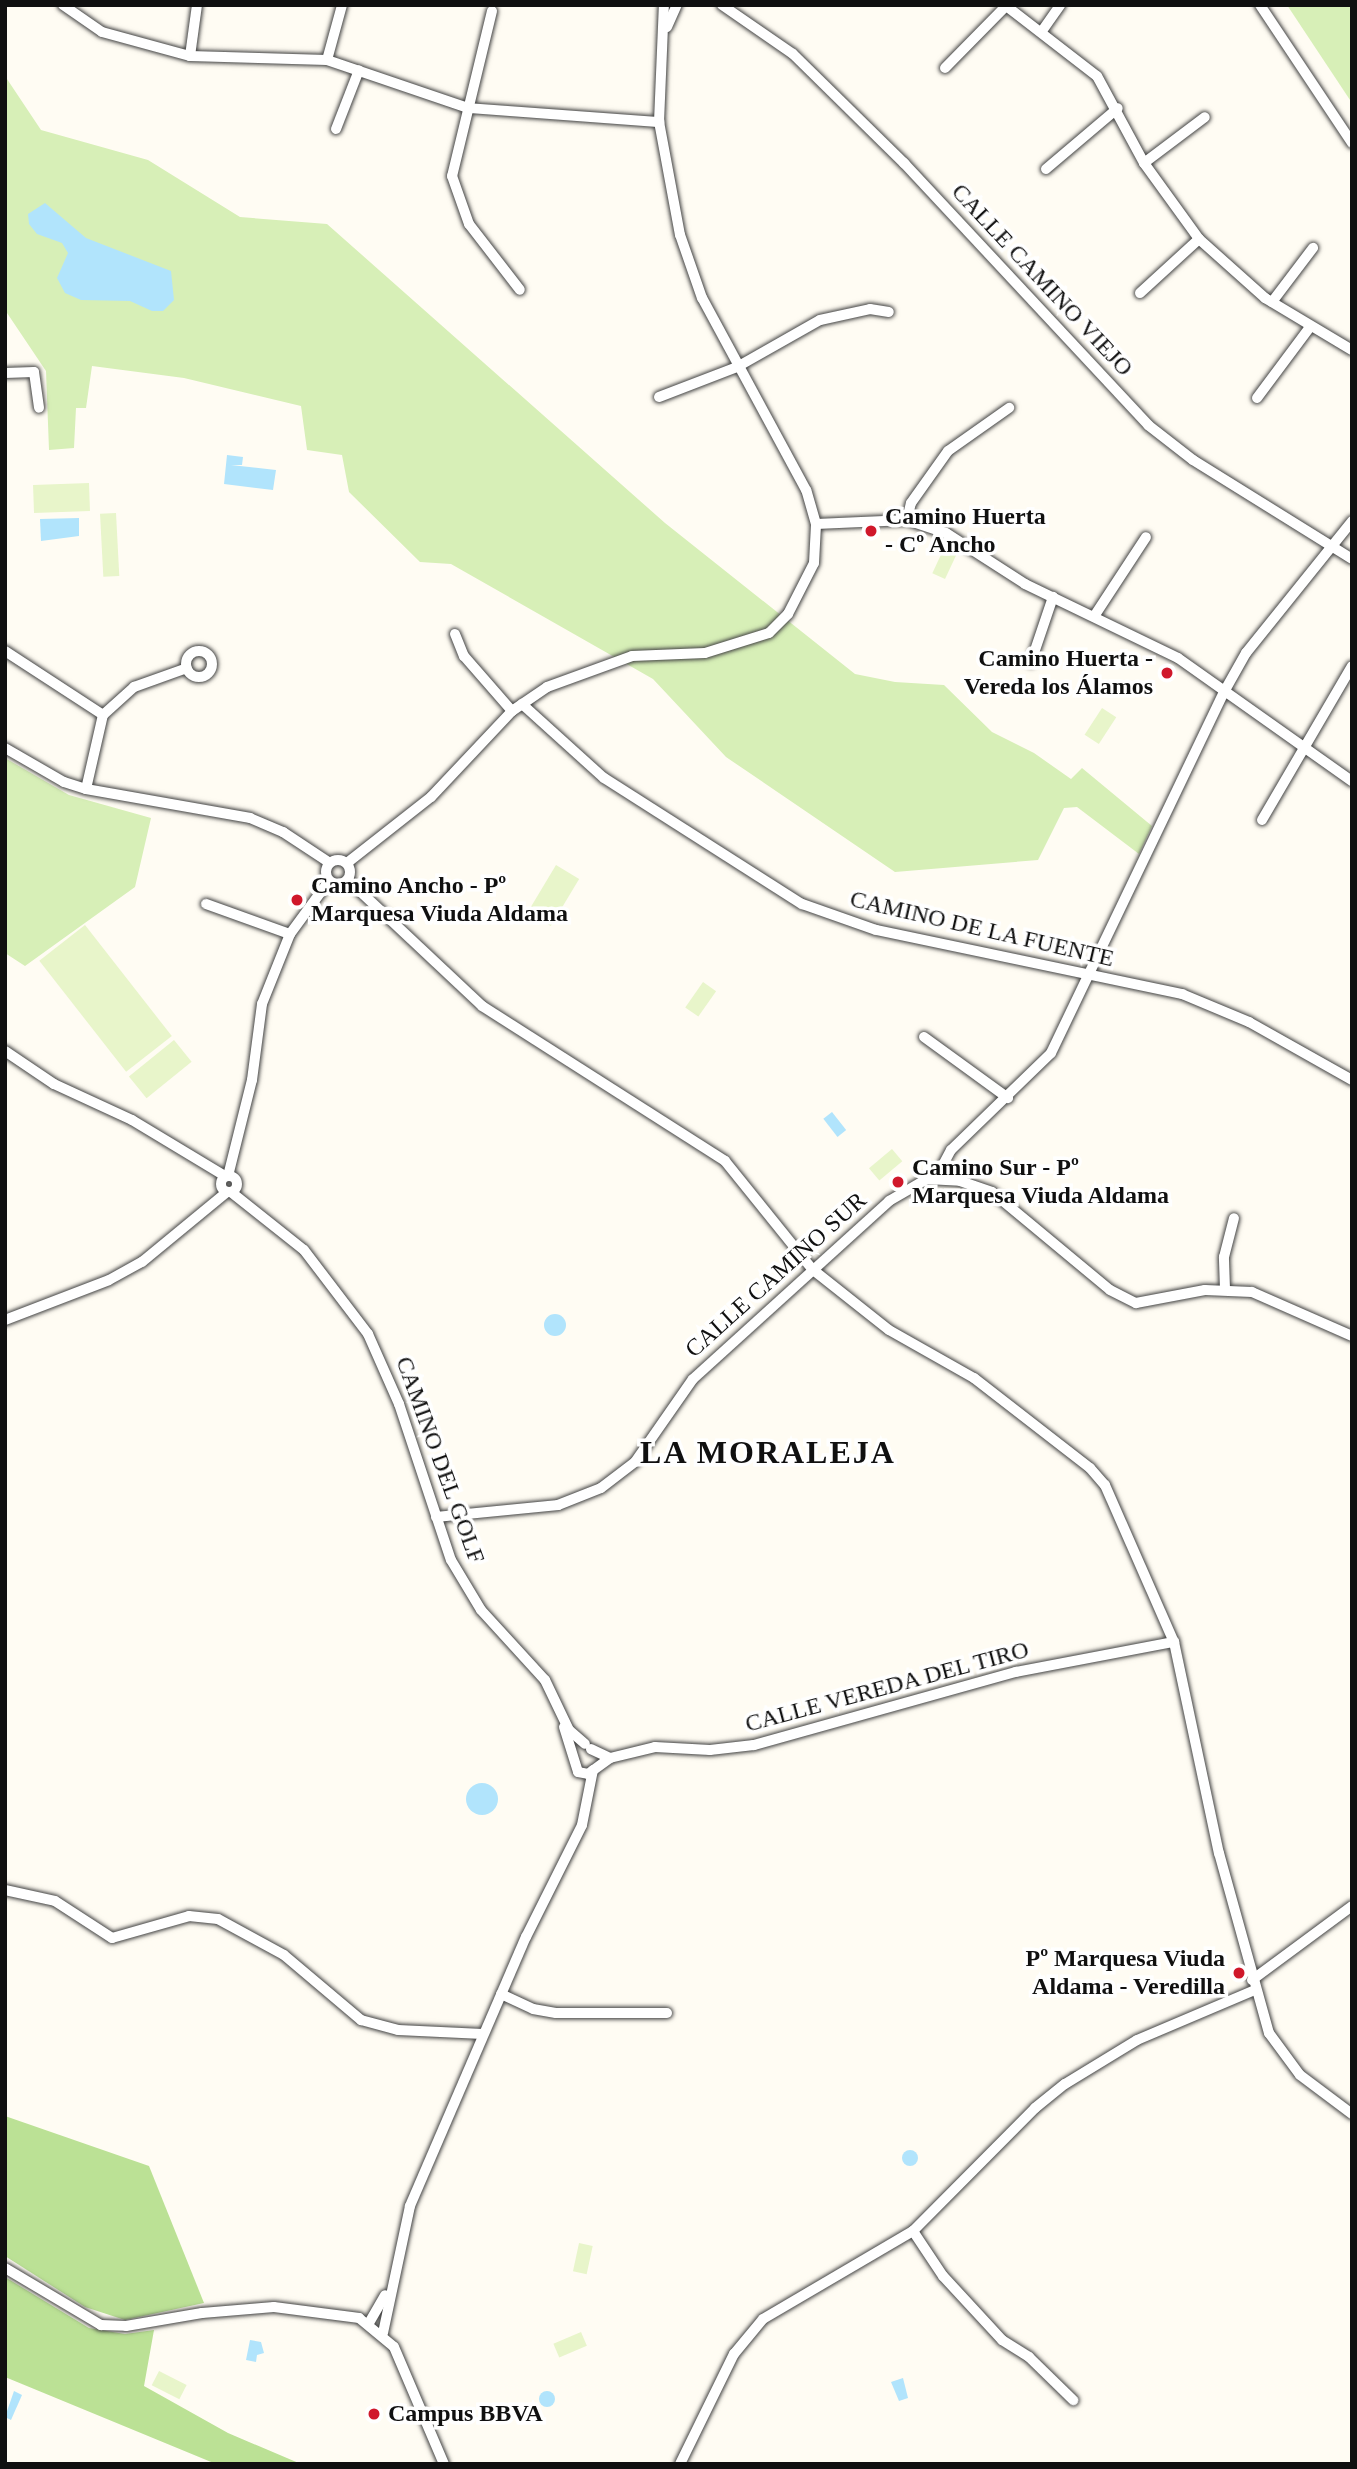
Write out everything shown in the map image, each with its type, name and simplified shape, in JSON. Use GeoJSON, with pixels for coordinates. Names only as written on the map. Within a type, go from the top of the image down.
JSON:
{"type":"FeatureCollection","features":[{"type":"Feature","properties":{"kind":"street"},"geometry":{"type":"LineString","coordinates":[[63,5],[102,32],[190,56],[327,60],[468,108],[659,122]]}},
{"type":"Feature","properties":{"kind":"street"},"geometry":{"type":"LineString","coordinates":[[190,56],[197,5]]}},
{"type":"Feature","properties":{"kind":"street"},"geometry":{"type":"LineString","coordinates":[[327,60],[342,5]]}},
{"type":"Feature","properties":{"kind":"street"},"geometry":{"type":"LineString","coordinates":[[5,748],[64,782],[86,789],[250,818],[283,832],[330,863],[347,863],[431,797],[512,710],[574,674],[632,656],[705,653],[769,633],[788,614],[814,563],[816,524],[787,450],[737,367],[702,298],[680,235],[659,122],[665,31],[664,5]]}},
{"type":"Feature","properties":{"kind":"street"},"geometry":{"type":"LineString","coordinates":[[665,31],[677,5]]}},
{"type":"Feature","properties":{"kind":"street","name":"CALLE CAMINO VIEJO"},"geometry":{"type":"LineString","coordinates":[[722,5],[803,63],[904,163],[1148,425],[1193,460],[1352,559]]}},
{"type":"Feature","properties":{"kind":"street"},"geometry":{"type":"LineString","coordinates":[[1042,31],[1060,5]]}},
{"type":"Feature","properties":{"kind":"street"},"geometry":{"type":"LineString","coordinates":[[1260,5],[1352,143]]}},
{"type":"Feature","properties":{"kind":"street"},"geometry":{"type":"LineString","coordinates":[[944,68],[1005,6],[1042,31],[1097,76],[1118,108],[1144,163],[1199,239],[1272,302],[1352,350]]}},
{"type":"Feature","properties":{"kind":"street"},"geometry":{"type":"LineString","coordinates":[[492,11],[452,176],[469,224],[520,290]]}},
{"type":"Feature","properties":{"kind":"street"},"geometry":{"type":"LineString","coordinates":[[336,129],[359,71]]}},
{"type":"Feature","properties":{"kind":"street"},"geometry":{"type":"LineString","coordinates":[[1045,169],[1118,108]]}},
{"type":"Feature","properties":{"kind":"street"},"geometry":{"type":"LineString","coordinates":[[1144,163],[1205,117]]}},
{"type":"Feature","properties":{"kind":"street"},"geometry":{"type":"LineString","coordinates":[[1140,293],[1199,239]]}},
{"type":"Feature","properties":{"kind":"street"},"geometry":{"type":"LineString","coordinates":[[1272,302],[1313,248]]}},
{"type":"Feature","properties":{"kind":"street"},"geometry":{"type":"LineString","coordinates":[[659,397],[737,367],[820,320],[870,309],[889,312]]}},
{"type":"Feature","properties":{"kind":"street"},"geometry":{"type":"LineString","coordinates":[[1257,398],[1310,327]]}},
{"type":"Feature","properties":{"kind":"street"},"geometry":{"type":"LineString","coordinates":[[5,373],[34,372],[39,408]]}},
{"type":"Feature","properties":{"kind":"street"},"geometry":{"type":"LineString","coordinates":[[907,520],[911,503],[948,451],[1009,408]]}},
{"type":"Feature","properties":{"kind":"street"},"geometry":{"type":"LineString","coordinates":[[816,524],[907,520],[946,533],[1053,597],[1096,615],[1166,651],[1305,751],[1352,781]]}},
{"type":"Feature","properties":{"kind":"street"},"geometry":{"type":"LineString","coordinates":[[1352,522],[1246,653],[1224,692],[1051,1053],[1008,1098],[951,1150],[936,1178],[992,1192],[1110,1290],[1136,1303],[1224,1289],[1252,1292],[1352,1336]]}},
{"type":"Feature","properties":{"kind":"street"},"geometry":{"type":"LineString","coordinates":[[1096,615],[1146,537]]}},
{"type":"Feature","properties":{"kind":"street"},"geometry":{"type":"LineString","coordinates":[[1031,662],[1053,597]]}},
{"type":"Feature","properties":{"kind":"street"},"geometry":{"type":"LineString","coordinates":[[456,634],[464,656],[512,710]]}},
{"type":"Feature","properties":{"kind":"street"},"geometry":{"type":"LineString","coordinates":[[5,651],[103,716]]}},
{"type":"Feature","properties":{"kind":"street"},"geometry":{"type":"LineString","coordinates":[[1262,820],[1305,751],[1352,666]]}},
{"type":"Feature","properties":{"kind":"street"},"geometry":{"type":"LineString","coordinates":[[86,789],[103,716],[134,687],[187,668]]}},
{"type":"Feature","properties":{"kind":"street","name":"CAMINO DE LA FUENTE"},"geometry":{"type":"LineString","coordinates":[[522,704],[604,778],[802,904],[876,930],[1089,977],[1182,994],[1249,1022],[1352,1080]]}},
{"type":"Feature","properties":{"kind":"street"},"geometry":{"type":"LineString","coordinates":[[330,863],[326,872],[329,881],[337,885],[348,880]]}},
{"type":"Feature","properties":{"kind":"street"},"geometry":{"type":"LineString","coordinates":[[347,863],[348,880],[482,1006],[725,1161],[811,1269],[889,1331],[974,1378],[1090,1468],[1114,1501],[1174,1642],[1219,1853],[1254,1985],[1280,2053],[1321,2093],[1352,2114]]}},
{"type":"Feature","properties":{"kind":"street"},"geometry":{"type":"LineString","coordinates":[[5,1320],[109,1280],[142,1262],[208,1205],[228,1184],[252,1080],[262,1004],[290,934],[329,881]]}},
{"type":"Feature","properties":{"kind":"street"},"geometry":{"type":"LineString","coordinates":[[205,904],[290,934]]}},
{"type":"Feature","properties":{"kind":"street"},"geometry":{"type":"LineString","coordinates":[[925,1037],[1008,1098]]}},
{"type":"Feature","properties":{"kind":"street"},"geometry":{"type":"LineString","coordinates":[[5,1051],[54,1084],[132,1120],[228,1184]]}},
{"type":"Feature","properties":{"kind":"street","name":"CALLE CAMINO SUR"},"geometry":{"type":"LineString","coordinates":[[436,1517],[558,1505],[601,1488],[635,1462],[693,1379],[811,1269],[905,1189],[936,1178]]}},
{"type":"Feature","properties":{"kind":"street","name":"CAMINO DEL GOLF"},"geometry":{"type":"LineString","coordinates":[[228,1184],[304,1250],[368,1334],[399,1404],[436,1517],[468,1592],[545,1680],[562,1716],[588,1746]]}},
{"type":"Feature","properties":{"kind":"street"},"geometry":{"type":"LineString","coordinates":[[1224,1289],[1224,1257],[1234,1218]]}},
{"type":"Feature","properties":{"kind":"street","name":"CALLE VEREDA DEL TIRO"},"geometry":{"type":"LineString","coordinates":[[578,1772],[594,1769],[610,1758],[656,1746],[710,1750],[754,1745],[1016,1672],[1174,1642]]}},
{"type":"Feature","properties":{"kind":"street"},"geometry":{"type":"LineString","coordinates":[[562,1716],[587,1796]]}},
{"type":"Feature","properties":{"kind":"street"},"geometry":{"type":"LineString","coordinates":[[573,1754],[588,1746]]}},
{"type":"Feature","properties":{"kind":"street"},"geometry":{"type":"LineString","coordinates":[[588,1746],[610,1758]]}},
{"type":"Feature","properties":{"kind":"street"},"geometry":{"type":"LineString","coordinates":[[383,2333],[389,2284],[410,2206],[501,1994],[582,1825],[594,1769],[588,1746]]}},
{"type":"Feature","properties":{"kind":"street"},"geometry":{"type":"LineString","coordinates":[[5,1890],[55,1901],[112,1938],[189,1916],[218,1919],[284,1955],[361,2020],[398,2030],[483,2034]]}},
{"type":"Feature","properties":{"kind":"street"},"geometry":{"type":"LineString","coordinates":[[680,2464],[734,2354],[754,2327],[913,2231],[1055,2091],[1124,2047],[1254,1985],[1352,1906]]}},
{"type":"Feature","properties":{"kind":"street"},"geometry":{"type":"LineString","coordinates":[[501,1994],[533,2009],[556,2013],[667,2013]]}},
{"type":"Feature","properties":{"kind":"street"},"geometry":{"type":"LineString","coordinates":[[913,2231],[943,2276],[1002,2340],[1029,2357],[1073,2400]]}},
{"type":"Feature","properties":{"kind":"street"},"geometry":{"type":"LineString","coordinates":[[5,2268],[101,2325],[126,2326],[202,2312],[274,2307],[338,2313],[369,2323],[383,2333],[397,2352],[444,2464]]}},
{"type":"Feature","properties":{"kind":"street"},"geometry":{"type":"LineString","coordinates":[[369,2323],[389,2284]]}},
{"type":"Feature","properties":{"kind":"green space"},"geometry":{"type":"Polygon","coordinates":[[[1287,5],[1352,5],[1352,103],[1287,5]]]}},
{"type":"Feature","properties":{"kind":"green space"},"geometry":{"type":"Polygon","coordinates":[[[5,76],[41,130],[148,160],[240,217],[327,224],[665,523],[855,674],[895,682],[944,685],[992,732],[1034,753],[1071,779],[1082,768],[1152,826],[1139,854],[1077,807],[1064,808],[1038,860],[895,872],[726,757],[653,679],[451,564],[420,562],[349,492],[342,455],[307,450],[301,406],[184,378],[92,366],[86,408],[76,408],[74,448],[49,450],[46,371],[5,310],[5,76]]]}},
{"type":"Feature","properties":{"kind":"green space"},"geometry":{"type":"Polygon","coordinates":[[[89,483],[90,511],[34,513],[33,485],[89,483]]]}},
{"type":"Feature","properties":{"kind":"green space"},"geometry":{"type":"Polygon","coordinates":[[[116,513],[119,576],[103,577],[100,514],[116,513]]]}},
{"type":"Feature","properties":{"kind":"green space"},"geometry":{"type":"Polygon","coordinates":[[[945,546],[958,552],[945,579],[932,573],[945,546]]]}},
{"type":"Feature","properties":{"kind":"green space"},"geometry":{"type":"Polygon","coordinates":[[[1102,708],[1116,717],[1099,744],[1085,735],[1102,708]]]}},
{"type":"Feature","properties":{"kind":"green space"},"geometry":{"type":"Polygon","coordinates":[[[5,758],[69,795],[151,818],[135,887],[25,966],[5,953],[5,758]]]}},
{"type":"Feature","properties":{"kind":"green space"},"geometry":{"type":"Polygon","coordinates":[[[556,865],[579,879],[551,926],[528,912],[556,865]]]}},
{"type":"Feature","properties":{"kind":"green space"},"geometry":{"type":"Polygon","coordinates":[[[85,925],[172,1036],[126,1072],[39,961],[85,925]]]}},
{"type":"Feature","properties":{"kind":"green space"},"geometry":{"type":"Polygon","coordinates":[[[703,982],[716,991],[698,1017],[685,1007],[703,982]]]}},
{"type":"Feature","properties":{"kind":"green space"},"geometry":{"type":"Polygon","coordinates":[[[174,1040],[192,1062],[147,1098],[129,1077],[174,1040]]]}},
{"type":"Feature","properties":{"kind":"green space"},"geometry":{"type":"Polygon","coordinates":[[[892,1149],[902,1161],[879,1181],[869,1168],[892,1149]]]}},
{"type":"Feature","properties":{"kind":"green space"},"geometry":{"type":"Polygon","coordinates":[[[5,2116],[149,2166],[204,2303],[125,2320],[85,2307],[5,2256],[5,2116]]]}},
{"type":"Feature","properties":{"kind":"green space"},"geometry":{"type":"Polygon","coordinates":[[[579,2243],[593,2246],[587,2274],[573,2271],[579,2243]]]}},
{"type":"Feature","properties":{"kind":"green space"},"geometry":{"type":"Polygon","coordinates":[[[5,2277],[89,2328],[125,2334],[154,2330],[144,2386],[228,2433],[301,2464],[216,2464],[5,2377],[5,2277]]]}},
{"type":"Feature","properties":{"kind":"green space"},"geometry":{"type":"Polygon","coordinates":[[[581,2332],[587,2346],[559,2358],[553,2344],[581,2332]]]}},
{"type":"Feature","properties":{"kind":"green space"},"geometry":{"type":"Polygon","coordinates":[[[159,2371],[187,2385],[179,2399],[152,2385],[159,2371]]]}},
{"type":"Feature","properties":{"kind":"water"},"geometry":{"type":"Polygon","coordinates":[[[45,203],[86,238],[171,271],[174,300],[163,311],[152,311],[130,301],[81,300],[65,293],[57,278],[68,253],[62,243],[37,234],[29,224],[28,214],[45,203]]]}},
{"type":"Feature","properties":{"kind":"water"},"geometry":{"type":"Polygon","coordinates":[[[227,455],[243,457],[242,465],[231,465],[276,470],[273,490],[224,484],[227,455]]]}},
{"type":"Feature","properties":{"kind":"water"},"geometry":{"type":"Polygon","coordinates":[[[79,518],[79,536],[41,541],[40,519],[79,518]]]}},
{"type":"Feature","properties":{"kind":"water"},"geometry":{"type":"Polygon","coordinates":[[[832,1112],[846,1130],[837,1137],[823,1119],[832,1112]]]}},
{"type":"Feature","properties":{"kind":"water"},"geometry":{"type":"Polygon","coordinates":[[[555,1314],[563,1317],[566,1325],[563,1333],[555,1336],[547,1333],[544,1325],[547,1317],[555,1314]]]}},
{"type":"Feature","properties":{"kind":"water"},"geometry":{"type":"Polygon","coordinates":[[[482,1783],[493,1788],[498,1799],[493,1810],[482,1815],[471,1810],[466,1799],[471,1788],[482,1783]]]}},
{"type":"Feature","properties":{"kind":"water"},"geometry":{"type":"Polygon","coordinates":[[[910,2150],[916,2152],[916,2164],[910,2166],[904,2164],[902,2158],[904,2152],[910,2150]]]}},
{"type":"Feature","properties":{"kind":"water"},"geometry":{"type":"Polygon","coordinates":[[[250,2340],[261,2342],[264,2353],[257,2355],[256,2362],[246,2360],[250,2340]]]}},
{"type":"Feature","properties":{"kind":"water"},"geometry":{"type":"Polygon","coordinates":[[[903,2378],[908,2398],[899,2401],[891,2382],[903,2378]]]}},
{"type":"Feature","properties":{"kind":"water"},"geometry":{"type":"Polygon","coordinates":[[[14,2391],[22,2395],[11,2420],[5,2417],[14,2391]]]}},
{"type":"Feature","properties":{"kind":"water"},"geometry":{"type":"Polygon","coordinates":[[[547,2391],[553,2393],[553,2405],[547,2407],[541,2405],[539,2399],[541,2393],[547,2391]]]}},
{"type":"Feature","properties":{"kind":"place","name":"Camino Huerta - Cº Ancho"},"geometry":{"type":"Point","coordinates":[871,531]}},
{"type":"Feature","properties":{"kind":"place","name":"Camino Huerta - Vereda los Álamos"},"geometry":{"type":"Point","coordinates":[1167,673]}},
{"type":"Feature","properties":{"kind":"place","name":"Camino Ancho - Pº Marquesa Viuda Aldama"},"geometry":{"type":"Point","coordinates":[297,900]}},
{"type":"Feature","properties":{"kind":"place","name":"Camino Sur - Pº Marquesa Viuda Aldama"},"geometry":{"type":"Point","coordinates":[898,1182]}},
{"type":"Feature","properties":{"kind":"place","name":"Pº Marquesa Viuda Aldama - Veredilla"},"geometry":{"type":"Point","coordinates":[1239,1973]}},
{"type":"Feature","properties":{"kind":"place","name":"Campus BBVA"},"geometry":{"type":"Point","coordinates":[374,2414]}},
{"type":"Feature","properties":{"kind":"district","name":"LA MORALEJA"},"geometry":{"type":"Point","coordinates":[768,1452]}}]}
